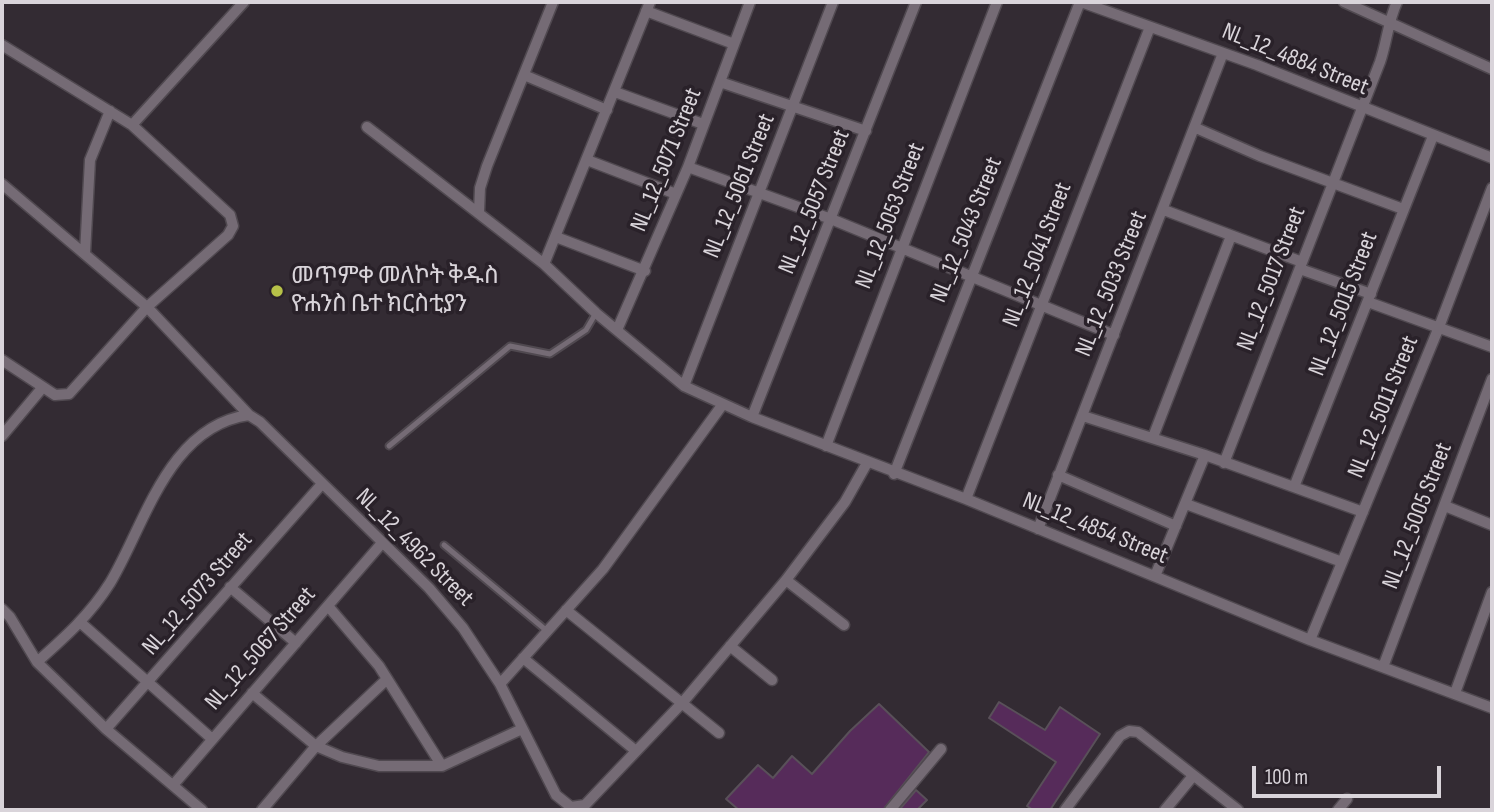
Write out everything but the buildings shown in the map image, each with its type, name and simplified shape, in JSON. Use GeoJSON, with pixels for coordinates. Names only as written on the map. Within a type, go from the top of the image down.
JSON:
{"type":"FeatureCollection","features":[{"type":"Feature","properties":{"kind":"street"},"geometry":{"type":"LineString","coordinates":[[132,124],[242,2]]}},
{"type":"Feature","properties":{"kind":"street"},"geometry":{"type":"LineString","coordinates":[[478,212],[480,188],[487,166],[553,2]]}},
{"type":"Feature","properties":{"kind":"street","name":"NL_12_5071 Street"},"geometry":{"type":"LineString","coordinates":[[617,330],[645,271],[688,167],[750,2]]}},
{"type":"Feature","properties":{"kind":"street","name":"NL_12_5061 Street"},"geometry":{"type":"LineString","coordinates":[[684,386],[833,2]]}},
{"type":"Feature","properties":{"kind":"street","name":"NL_12_5057 Street"},"geometry":{"type":"LineString","coordinates":[[752,417],[916,2]]}},
{"type":"Feature","properties":{"kind":"street","name":"NL_12_5053 Street"},"geometry":{"type":"LineString","coordinates":[[826,446],[997,2]]}},
{"type":"Feature","properties":{"kind":"street","name":"NL_12_4884 Street"},"geometry":{"type":"LineString","coordinates":[[1081,2],[1223,53],[1492,158]]}},
{"type":"Feature","properties":{"kind":"street","name":"NL_12_5043 Street"},"geometry":{"type":"LineString","coordinates":[[894,474],[1081,2]]}},
{"type":"Feature","properties":{"kind":"street"},"geometry":{"type":"LineString","coordinates":[[1344,2],[1389,20],[1492,69]]}},
{"type":"Feature","properties":{"kind":"street","name":"NL_12_5017 Street"},"geometry":{"type":"LineString","coordinates":[[1224,463],[1387,41],[1389,20],[1397,2]]}},
{"type":"Feature","properties":{"kind":"street"},"geometry":{"type":"LineString","coordinates":[[544,264],[648,6],[734,44]]}},
{"type":"Feature","properties":{"kind":"street","name":"NL_12_5041 Street"},"geometry":{"type":"LineString","coordinates":[[966,499],[1150,27]]}},
{"type":"Feature","properties":{"kind":"street"},"geometry":{"type":"LineString","coordinates":[[2,46],[132,124],[230,215],[233,226],[228,235],[147,307],[69,394],[55,395],[2,360]]}},
{"type":"Feature","properties":{"kind":"street","name":"NL_12_5033 Street"},"geometry":{"type":"LineString","coordinates":[[1038,529],[1223,53]]}},
{"type":"Feature","properties":{"kind":"street"},"geometry":{"type":"LineString","coordinates":[[524,75],[607,110]]}},
{"type":"Feature","properties":{"kind":"street"},"geometry":{"type":"LineString","coordinates":[[720,82],[866,131]]}},
{"type":"Feature","properties":{"kind":"street"},"geometry":{"type":"LineString","coordinates":[[615,92],[703,124]]}},
{"type":"Feature","properties":{"kind":"street"},"geometry":{"type":"LineString","coordinates":[[85,253],[90,160],[110,111]]}},
{"type":"Feature","properties":{"kind":"street","name":"NL_12_4854 Street"},"geometry":{"type":"LineString","coordinates":[[367,127],[544,264],[596,313],[684,386],[752,417],[894,474],[966,499],[1310,640],[1492,708]]}},
{"type":"Feature","properties":{"kind":"street"},"geometry":{"type":"LineString","coordinates":[[1196,128],[1403,209]]}},
{"type":"Feature","properties":{"kind":"street","name":"NL_12_5015 Street"},"geometry":{"type":"LineString","coordinates":[[1294,487],[1433,136]]}},
{"type":"Feature","properties":{"kind":"street"},"geometry":{"type":"LineString","coordinates":[[587,160],[676,194]]}},
{"type":"Feature","properties":{"kind":"street"},"geometry":{"type":"LineString","coordinates":[[688,167],[902,247],[1114,335]]}},
{"type":"Feature","properties":{"kind":"street","name":"NL_12_4962 Street"},"geometry":{"type":"LineString","coordinates":[[2,184],[147,307],[249,415],[260,422],[321,485],[429,588],[463,628],[500,684],[556,795],[565,804],[575,808],[585,805],[636,751]]}},
{"type":"Feature","properties":{"kind":"street","name":"NL_12_5011 Street"},"geometry":{"type":"LineString","coordinates":[[1310,640],[1439,327],[1492,188]]}},
{"type":"Feature","properties":{"kind":"street"},"geometry":{"type":"LineString","coordinates":[[1164,210],[1492,347]]}},
{"type":"Feature","properties":{"kind":"street"},"geometry":{"type":"LineString","coordinates":[[1153,437],[1231,236]]}},
{"type":"Feature","properties":{"kind":"street"},"geometry":{"type":"LineString","coordinates":[[556,237],[645,271]]}},
{"type":"Feature","properties":{"kind":"street","name":"NL_12_5005 Street"},"geometry":{"type":"LineString","coordinates":[[1383,667],[1492,379]]}},
{"type":"Feature","properties":{"kind":"street"},"geometry":{"type":"LineString","coordinates":[[2,436],[43,387]]}},
{"type":"Feature","properties":{"kind":"street"},"geometry":{"type":"LineString","coordinates":[[500,684],[641,520],[723,404]]}},
{"type":"Feature","properties":{"kind":"street"},"geometry":{"type":"LineString","coordinates":[[37,662],[80,623],[109,584],[170,468],[212,429],[235,417],[249,415]]}},
{"type":"Feature","properties":{"kind":"street"},"geometry":{"type":"LineString","coordinates":[[1083,416],[1153,437],[1363,512]]}},
{"type":"Feature","properties":{"kind":"street"},"geometry":{"type":"LineString","coordinates":[[1155,576],[1205,455]]}},
{"type":"Feature","properties":{"kind":"street"},"geometry":{"type":"LineString","coordinates":[[523,658],[636,751],[683,702],[786,580],[845,502],[867,463]]}},
{"type":"Feature","properties":{"kind":"street"},"geometry":{"type":"LineString","coordinates":[[1058,475],[1176,526]]}},
{"type":"Feature","properties":{"kind":"street","name":"NL_12_5073 Street"},"geometry":{"type":"LineString","coordinates":[[106,729],[149,684],[230,587],[321,485]]}},
{"type":"Feature","properties":{"kind":"street"},"geometry":{"type":"LineString","coordinates":[[1186,504],[1342,562]]}},
{"type":"Feature","properties":{"kind":"street"},"geometry":{"type":"LineString","coordinates":[[1445,506],[1492,524]]}},
{"type":"Feature","properties":{"kind":"street","name":"NL_12_5067 Street"},"geometry":{"type":"LineString","coordinates":[[174,784],[382,543]]}},
{"type":"Feature","properties":{"kind":"street"},"geometry":{"type":"LineString","coordinates":[[786,580],[844,625]]}},
{"type":"Feature","properties":{"kind":"street"},"geometry":{"type":"LineString","coordinates":[[230,587],[296,643]]}},
{"type":"Feature","properties":{"kind":"street"},"geometry":{"type":"LineString","coordinates":[[1455,693],[1492,592]]}},
{"type":"Feature","properties":{"kind":"street"},"geometry":{"type":"LineString","coordinates":[[328,606],[379,666],[442,766]]}},
{"type":"Feature","properties":{"kind":"street"},"geometry":{"type":"LineString","coordinates":[[2,609],[37,662],[106,729],[202,810]]}},
{"type":"Feature","properties":{"kind":"street"},"geometry":{"type":"LineString","coordinates":[[566,610],[719,733]]}},
{"type":"Feature","properties":{"kind":"street"},"geometry":{"type":"LineString","coordinates":[[80,623],[211,738]]}},
{"type":"Feature","properties":{"kind":"street"},"geometry":{"type":"LineString","coordinates":[[730,646],[772,680]]}},
{"type":"Feature","properties":{"kind":"street"},"geometry":{"type":"LineString","coordinates":[[262,810],[316,746],[386,680]]}},
{"type":"Feature","properties":{"kind":"street"},"geometry":{"type":"LineString","coordinates":[[252,693],[316,746],[342,757],[379,766],[442,766],[522,729]]}},
{"type":"Feature","properties":{"kind":"street"},"geometry":{"type":"LineString","coordinates":[[1065,810],[1120,736],[1129,731],[1138,732],[1238,810]]}},
{"type":"Feature","properties":{"kind":"street"},"geometry":{"type":"LineString","coordinates":[[890,810],[942,749]]}},
{"type":"Feature","properties":{"kind":"street"},"geometry":{"type":"LineString","coordinates":[[1165,810],[1193,776]]}},
{"type":"Feature","properties":{"kind":"street"},"geometry":{"type":"LineString","coordinates":[[1338,810],[1348,799]]}},
{"type":"Feature","properties":{"kind":"lane"},"geometry":{"type":"LineString","coordinates":[[389,446],[510,346],[550,354],[586,330],[596,313]]}},
{"type":"Feature","properties":{"kind":"lane"},"geometry":{"type":"LineString","coordinates":[[444,545],[547,631]]}},
{"type":"Feature","properties":{"kind":"place","name":"መጥምቀ መለኮት ቅዱስ ዮሐንስ ቤተ ክርስቲያን"},"geometry":{"type":"Point","coordinates":[277,291]}}]}
